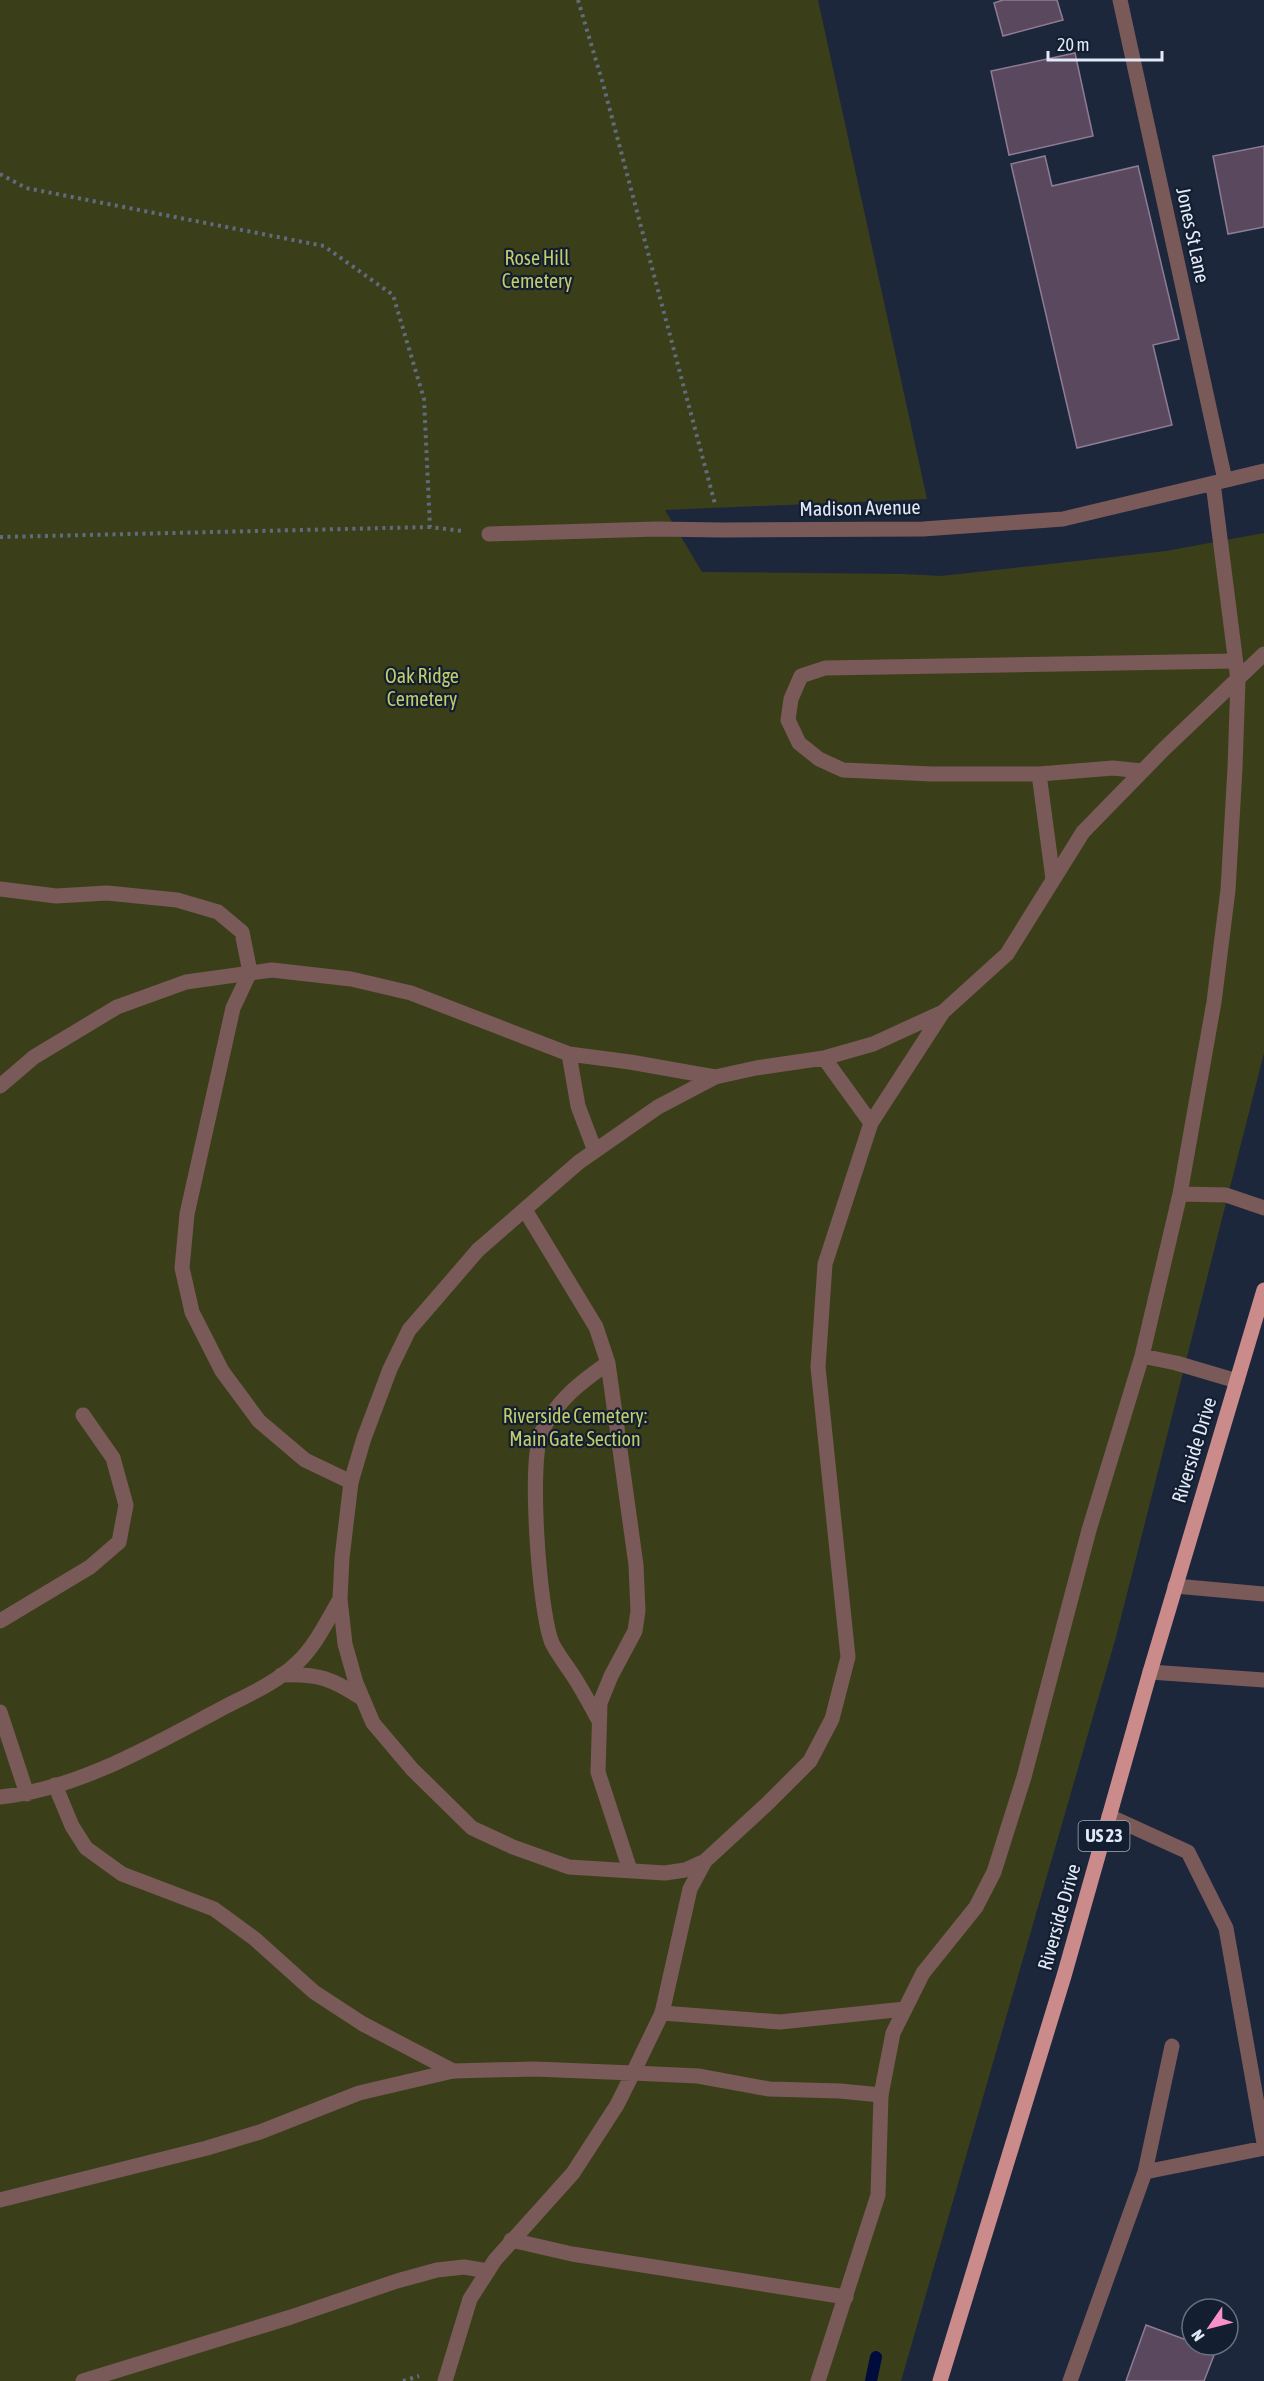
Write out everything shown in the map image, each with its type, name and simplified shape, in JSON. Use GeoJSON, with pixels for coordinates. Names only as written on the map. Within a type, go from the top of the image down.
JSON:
{"type":"FeatureCollection","features":[{"type":"Feature","properties":{"kind":"main road","name":"Riverside Drive"},"geometry":{"type":"LineString","coordinates":[[940,2381],[1064,1976],[1175,1586],[1264,1290]]}},
{"type":"Feature","properties":{"kind":"street","name":"Jones St Lane"},"geometry":{"type":"LineString","coordinates":[[818,2381],[878,2195],[881,2095],[893,2033],[923,1972],[976,1907],[994,1872],[1024,1778],[1089,1530],[1142,1356],[1180,1194],[1214,1002],[1227,890],[1238,680],[1219,481],[1120,0]]}},
{"type":"Feature","properties":{"kind":"street","name":"Madison Avenue"},"geometry":{"type":"LineString","coordinates":[[489,534],[656,529],[923,529],[1063,519],[1264,471]]}},
{"type":"Feature","properties":{"kind":"street"},"geometry":{"type":"LineString","coordinates":[[943,1012],[873,1044],[824,1058],[756,1068],[715,1077],[658,1107],[595,1151],[478,1250],[409,1330],[390,1370],[364,1438],[351,1482],[342,1558],[340,1599],[345,1644],[373,1723],[412,1769],[472,1828],[513,1847],[569,1867],[665,1873],[686,1870],[705,1861],[810,1761],[832,1719],[848,1657],[818,1366],[825,1264],[871,1123],[943,1012],[1007,954],[1083,832],[1264,654]]}},
{"type":"Feature","properties":{"kind":"street"},"geometry":{"type":"LineString","coordinates":[[1143,771],[1113,768],[1039,774],[932,774],[843,770],[819,759],[799,743],[788,720],[791,699],[801,676],[825,668],[1235,662]]}},
{"type":"Feature","properties":{"kind":"street"},"geometry":{"type":"LineString","coordinates":[[1039,774],[1053,879]]}},
{"type":"Feature","properties":{"kind":"street"},"geometry":{"type":"LineString","coordinates":[[0,889],[56,896],[107,893],[177,900],[218,912],[242,932],[250,972],[233,1008],[187,1214],[182,1268],[192,1312],[222,1371],[259,1421],[305,1460],[351,1482]]}},
{"type":"Feature","properties":{"kind":"street"},"geometry":{"type":"LineString","coordinates":[[0,1086],[34,1057],[117,1007],[186,982],[272,970],[351,979],[411,993],[568,1054],[715,1077]]}},
{"type":"Feature","properties":{"kind":"street"},"geometry":{"type":"LineString","coordinates":[[568,1054],[578,1106],[595,1151]]}},
{"type":"Feature","properties":{"kind":"street"},"geometry":{"type":"LineString","coordinates":[[824,1058],[871,1123]]}},
{"type":"Feature","properties":{"kind":"street"},"geometry":{"type":"LineString","coordinates":[[1180,1194],[1226,1196],[1264,1208]]}},
{"type":"Feature","properties":{"kind":"street"},"geometry":{"type":"LineString","coordinates":[[525,1210],[596,1327],[608,1363],[636,1565],[638,1611],[635,1631],[625,1653],[610,1676],[600,1703],[598,1772],[630,1870]]}},
{"type":"Feature","properties":{"kind":"street"},"geometry":{"type":"LineString","coordinates":[[1142,1356],[1176,1363],[1237,1381]]}},
{"type":"Feature","properties":{"kind":"street"},"geometry":{"type":"LineString","coordinates":[[599,1721],[552,1643],[537,1539],[535,1479],[537,1449],[542,1431],[567,1393],[608,1363]]}},
{"type":"Feature","properties":{"kind":"street"},"geometry":{"type":"LineString","coordinates":[[0,1622],[90,1567],[119,1542],[126,1505],[113,1458],[83,1415]]}},
{"type":"Feature","properties":{"kind":"street"},"geometry":{"type":"LineString","coordinates":[[1175,1586],[1264,1594]]}},
{"type":"Feature","properties":{"kind":"street"},"geometry":{"type":"LineString","coordinates":[[0,1797],[27,1794],[102,1768],[167,1738],[271,1683],[297,1663],[318,1637],[340,1599]]}},
{"type":"Feature","properties":{"kind":"street"},"geometry":{"type":"LineString","coordinates":[[1150,1672],[1264,1680]]}},
{"type":"Feature","properties":{"kind":"street"},"geometry":{"type":"LineString","coordinates":[[281,1675],[306,1674],[324,1677],[363,1699]]}},
{"type":"Feature","properties":{"kind":"street"},"geometry":{"type":"LineString","coordinates":[[0,1712],[27,1794]]}},
{"type":"Feature","properties":{"kind":"street"},"geometry":{"type":"LineString","coordinates":[[55,1785],[72,1826],[86,1848],[122,1874],[214,1909],[255,1939],[314,1992],[363,2024],[453,2071]]}},
{"type":"Feature","properties":{"kind":"street"},"geometry":{"type":"LineString","coordinates":[[1109,1816],[1188,1852],[1226,1928],[1264,2143]]}},
{"type":"Feature","properties":{"kind":"street"},"geometry":{"type":"LineString","coordinates":[[445,2381],[470,2299],[511,2240],[573,2173],[617,2105],[633,2073],[662,2013],[690,1889],[705,1861]]}},
{"type":"Feature","properties":{"kind":"street"},"geometry":{"type":"LineString","coordinates":[[662,2013],[780,2022],[905,2008]]}},
{"type":"Feature","properties":{"kind":"street"},"geometry":{"type":"LineString","coordinates":[[1070,2381],[1145,2172],[1172,2046]]}},
{"type":"Feature","properties":{"kind":"street"},"geometry":{"type":"LineString","coordinates":[[0,2200],[207,2148],[260,2132],[360,2093],[453,2071],[534,2069],[698,2076],[769,2089],[840,2091],[881,2095]]}},
{"type":"Feature","properties":{"kind":"street"},"geometry":{"type":"LineString","coordinates":[[1145,2172],[1264,2148]]}},
{"type":"Feature","properties":{"kind":"street"},"geometry":{"type":"LineString","coordinates":[[511,2240],[572,2254],[846,2297]]}},
{"type":"Feature","properties":{"kind":"street"},"geometry":{"type":"LineString","coordinates":[[83,2381],[291,2317],[407,2278],[464,2266],[488,2271]]}},
{"type":"Feature","properties":{"kind":"path"},"geometry":{"type":"LineString","coordinates":[[578,0],[603,84],[722,530]]}},
{"type":"Feature","properties":{"kind":"path"},"geometry":{"type":"LineString","coordinates":[[0,174],[26,188],[324,246],[393,295],[424,399],[430,527]]}},
{"type":"Feature","properties":{"kind":"path"},"geometry":{"type":"LineString","coordinates":[[0,537],[430,527],[489,534]]}},
{"type":"Feature","properties":{"kind":"green space","name":"Riverside Cemetery: Main Gate Section"},"geometry":{"type":"Polygon","coordinates":[[[0,0],[818,0],[927,499],[665,510],[702,572],[941,576],[1166,551],[1264,533],[1264,1053],[1116,1637],[901,2381],[0,2381],[0,0]]]}},
{"type":"Feature","properties":{"kind":"building"},"geometry":{"type":"Polygon","coordinates":[[[1003,0],[1057,0],[1063,20],[1003,36],[994,3],[1003,0]]]}},
{"type":"Feature","properties":{"kind":"building"},"geometry":{"type":"Polygon","coordinates":[[[1075,53],[1093,136],[1009,155],[991,71],[1075,53]]]}},
{"type":"Feature","properties":{"kind":"building"},"geometry":{"type":"Polygon","coordinates":[[[1264,146],[1264,227],[1228,234],[1213,156],[1264,146]]]}},
{"type":"Feature","properties":{"kind":"building"},"geometry":{"type":"Polygon","coordinates":[[[1045,156],[1052,186],[1138,166],[1179,339],[1153,345],[1172,425],[1077,448],[1011,164],[1045,156]]]}},
{"type":"Feature","properties":{"kind":"building"},"geometry":{"type":"Polygon","coordinates":[[[1146,2325],[1180,2338],[1180,2357],[1213,2357],[1204,2381],[1126,2381],[1146,2325]]]}},
{"type":"Feature","properties":{"kind":"waterway"},"geometry":{"type":"LineString","coordinates":[[871,2381],[876,2357]]}},
{"type":"Feature","properties":{"kind":"park label","name":"Rose Hill Cemetery"},"geometry":{"type":"Point","coordinates":[537,270]}},
{"type":"Feature","properties":{"kind":"park label","name":"Oak Ridge Cemetery"},"geometry":{"type":"Point","coordinates":[422,688]}}]}
